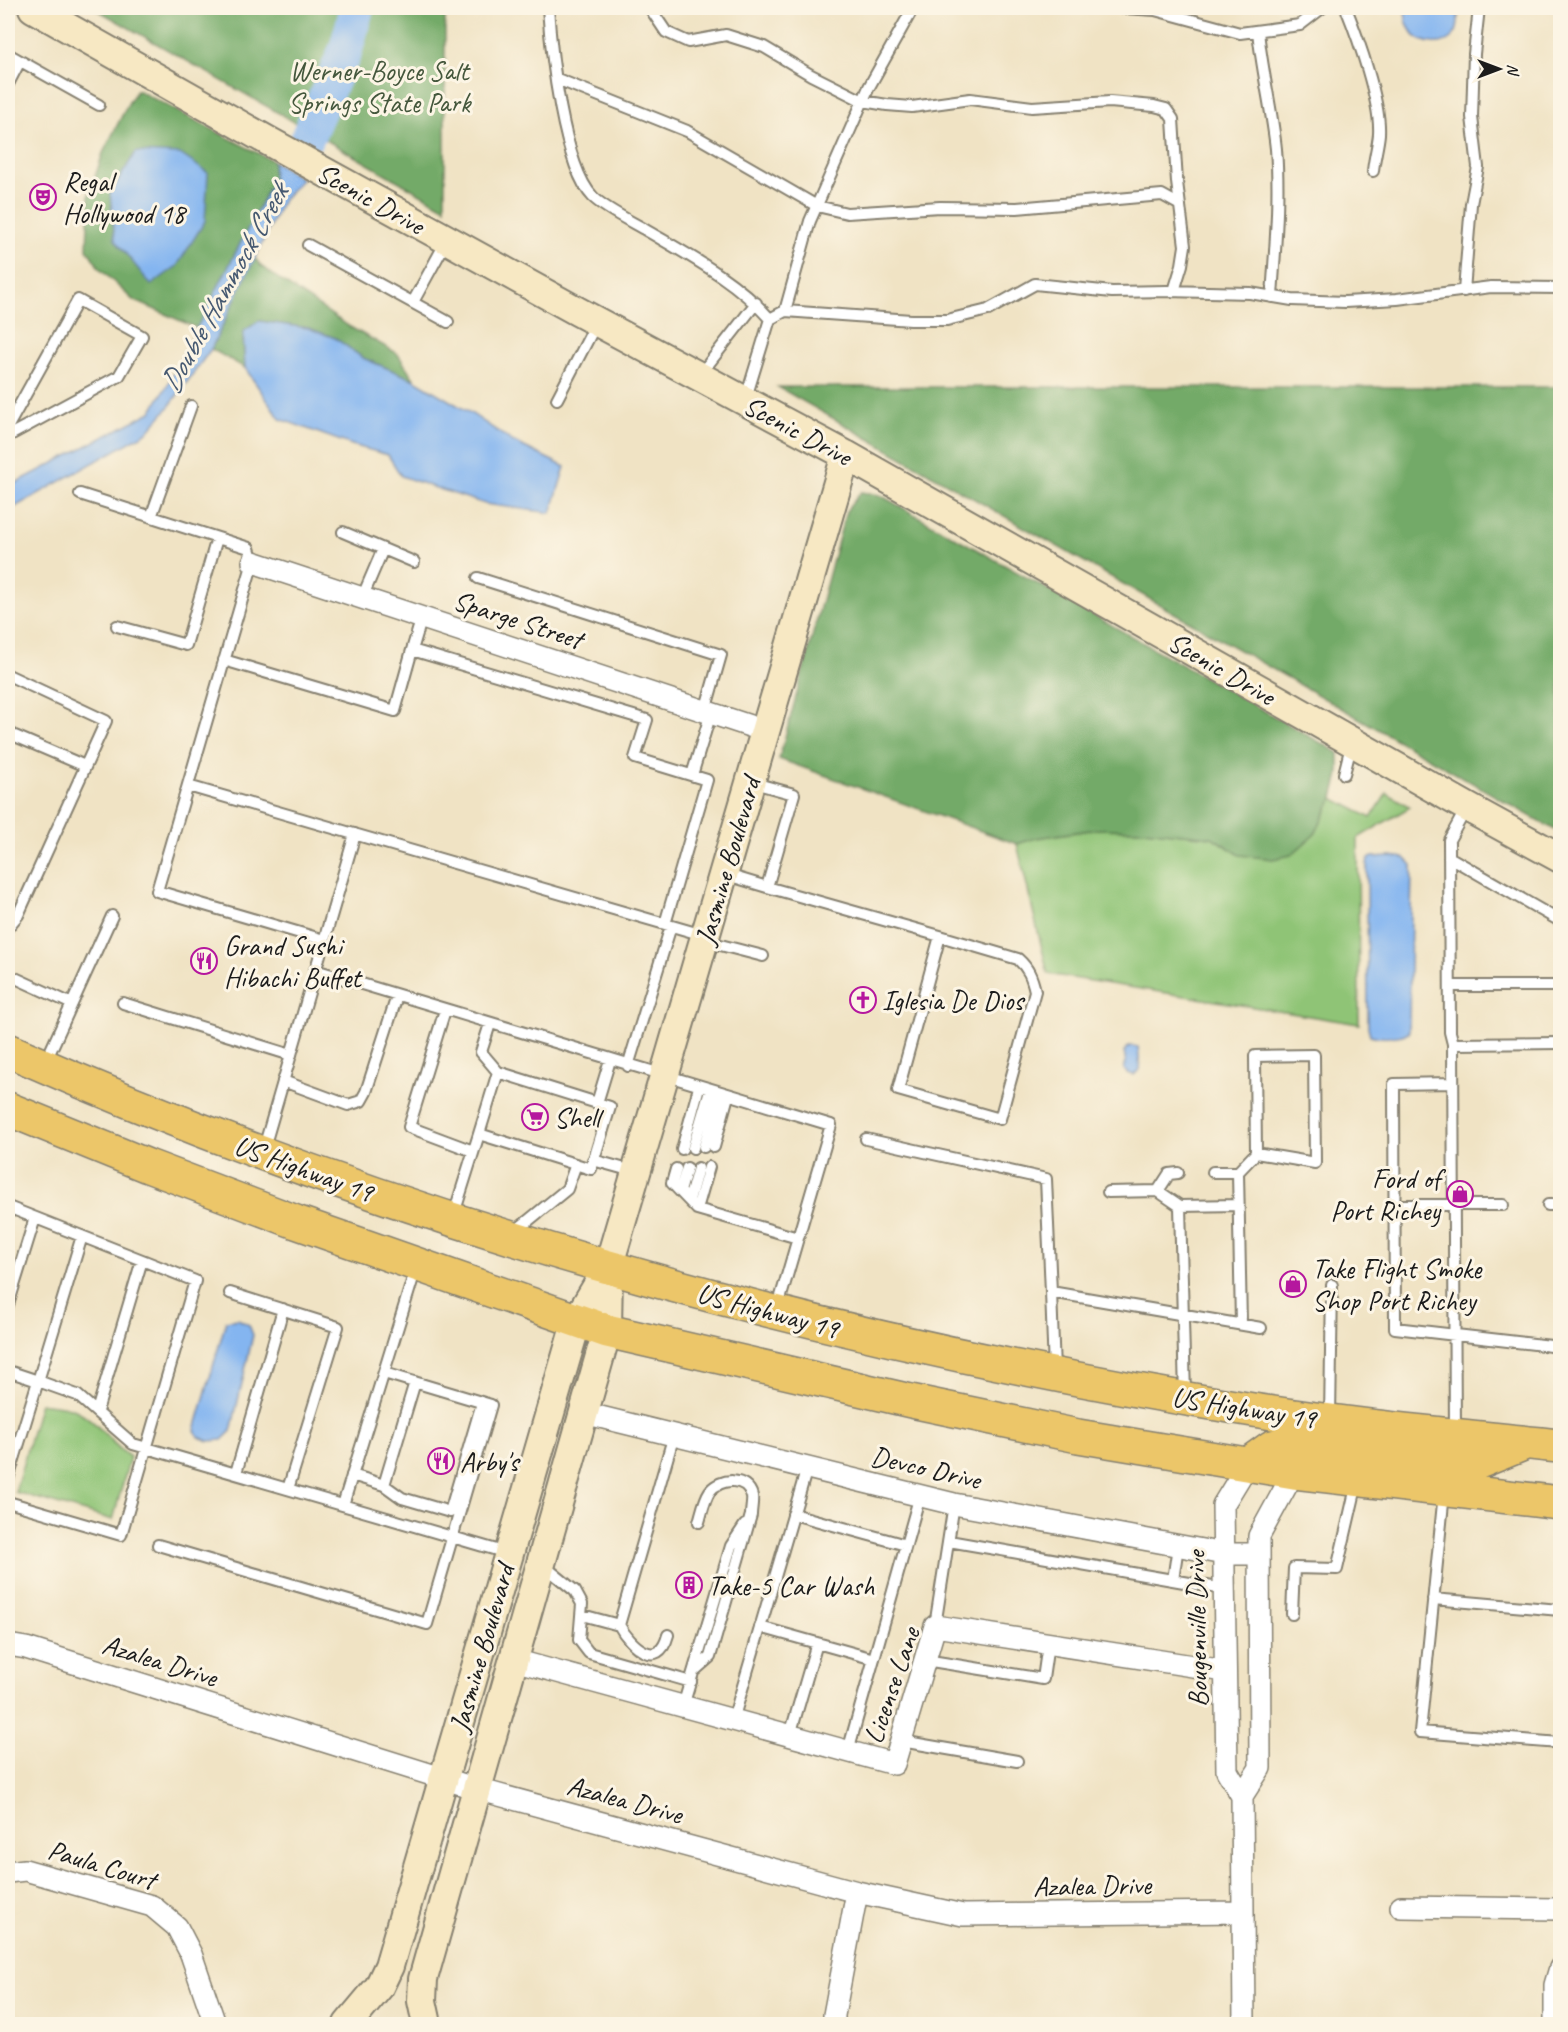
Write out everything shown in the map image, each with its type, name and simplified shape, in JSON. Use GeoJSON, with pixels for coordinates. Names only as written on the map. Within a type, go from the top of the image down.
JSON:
{"type":"FeatureCollection","features":[{"type":"Feature","properties":{"kind":"highway","name":"US Highway 19"},"geometry":{"type":"LineString","coordinates":[[8,1050],[262,1154],[418,1210],[608,1268],[777,1313],[934,1351],[1185,1398],[1330,1420],[1560,1446]]}},
{"type":"Feature","properties":{"kind":"highway","name":"US Highway 19"},"geometry":{"type":"LineString","coordinates":[[8,1113],[275,1214],[607,1331],[1056,1432],[1294,1472],[1560,1503]]}},
{"type":"Feature","properties":{"kind":"highway"},"geometry":{"type":"LineString","coordinates":[[1248,1464],[1272,1447],[1285,1444],[1474,1464],[1528,1442]]}},
{"type":"Feature","properties":{"kind":"street","name":"Scenic Drive"},"geometry":{"type":"LineString","coordinates":[[33,8],[447,240],[846,455],[1560,858]]}},
{"type":"Feature","properties":{"kind":"street","name":"Jasmine Boulevard"},"geometry":{"type":"LineString","coordinates":[[348,2025],[379,1987],[389,1966],[577,1320],[608,1268],[846,455]]}},
{"type":"Feature","properties":{"kind":"street","name":"Sparge Street"},"geometry":{"type":"LineString","coordinates":[[253,562],[765,731]]}},
{"type":"Feature","properties":{"kind":"street","name":"Jasmine Boulevard"},"geometry":{"type":"LineString","coordinates":[[427,2025],[423,2001],[423,1979],[607,1331],[608,1268]]}},
{"type":"Feature","properties":{"kind":"street","name":"Devco Drive"},"geometry":{"type":"LineString","coordinates":[[584,1413],[954,1504],[1224,1554],[1258,1554]]}},
{"type":"Feature","properties":{"kind":"street","name":"Bougenville Drive"},"geometry":{"type":"LineString","coordinates":[[1244,2025],[1242,1796],[1227,1771],[1223,1505],[1248,1464]]}},
{"type":"Feature","properties":{"kind":"street"},"geometry":{"type":"LineString","coordinates":[[1242,1796],[1260,1768],[1258,1536],[1294,1472]]}},
{"type":"Feature","properties":{"kind":"street"},"geometry":{"type":"LineString","coordinates":[[509,1554],[542,1564]]}},
{"type":"Feature","properties":{"kind":"street","name":"License Lane"},"geometry":{"type":"LineString","coordinates":[[514,1660],[894,1764],[935,1626],[1226,1671]]}},
{"type":"Feature","properties":{"kind":"street","name":"Azalea Drive"},"geometry":{"type":"LineString","coordinates":[[8,1645],[26,1648],[477,1789],[857,1892],[963,1915],[1243,1912]]}},
{"type":"Feature","properties":{"kind":"street","name":"Paula Court"},"geometry":{"type":"LineString","coordinates":[[8,1872],[25,1870],[152,1906],[177,1927],[191,1953],[214,2025]]}},
{"type":"Feature","properties":{"kind":"street"},"geometry":{"type":"LineString","coordinates":[[834,2025],[857,1892]]}},
{"type":"Feature","properties":{"kind":"street"},"geometry":{"type":"LineString","coordinates":[[1401,1907],[1560,1909]]}},
{"type":"Feature","properties":{"kind":"street"},"geometry":{"type":"LineString","coordinates":[[1555,2025],[1555,1984],[1560,1968]]}},
{"type":"Feature","properties":{"kind":"lane"},"geometry":{"type":"LineString","coordinates":[[548,8],[560,107],[577,172],[593,198],[733,284],[756,303],[770,319]]}},
{"type":"Feature","properties":{"kind":"lane"},"geometry":{"type":"LineString","coordinates":[[650,8],[666,32],[688,42],[726,35],[764,47],[811,75],[863,101],[912,107],[970,99],[1032,107],[1110,102],[1166,109],[1173,119],[1177,182],[1185,246],[1174,291]]}},
{"type":"Feature","properties":{"kind":"lane"},"geometry":{"type":"LineString","coordinates":[[785,311],[810,221],[863,101],[913,8]]}},
{"type":"Feature","properties":{"kind":"lane"},"geometry":{"type":"LineString","coordinates":[[1124,8],[1155,10],[1240,33],[1300,25],[1322,8]]}},
{"type":"Feature","properties":{"kind":"lane"},"geometry":{"type":"LineString","coordinates":[[1346,8],[1365,64],[1376,108],[1379,133],[1372,171]]}},
{"type":"Feature","properties":{"kind":"lane"},"geometry":{"type":"LineString","coordinates":[[1464,291],[1471,204],[1478,167],[1472,117],[1474,54],[1479,8]]}},
{"type":"Feature","properties":{"kind":"lane"},"geometry":{"type":"LineString","coordinates":[[1258,31],[1261,64],[1275,147],[1278,190],[1272,297]]}},
{"type":"Feature","properties":{"kind":"lane"},"geometry":{"type":"LineString","coordinates":[[8,54],[99,105]]}},
{"type":"Feature","properties":{"kind":"lane"},"geometry":{"type":"LineString","coordinates":[[8,84],[20,61]]}},
{"type":"Feature","properties":{"kind":"lane"},"geometry":{"type":"LineString","coordinates":[[556,79],[687,131],[817,206],[847,213],[940,207],[1017,208],[1162,195],[1180,205]]}},
{"type":"Feature","properties":{"kind":"lane"},"geometry":{"type":"LineString","coordinates":[[1162,195],[1177,182]]}},
{"type":"Feature","properties":{"kind":"lane"},"geometry":{"type":"LineString","coordinates":[[413,302],[447,240]]}},
{"type":"Feature","properties":{"kind":"lane"},"geometry":{"type":"LineString","coordinates":[[308,245],[448,322]]}},
{"type":"Feature","properties":{"kind":"lane"},"geometry":{"type":"LineString","coordinates":[[745,401],[770,319],[785,311],[910,320],[947,320],[988,310],[1035,284],[1112,292],[1250,293],[1292,300],[1345,302],[1397,299],[1491,288],[1560,288]]}},
{"type":"Feature","properties":{"kind":"lane"},"geometry":{"type":"LineString","coordinates":[[8,426],[78,300],[142,336],[119,376],[8,436]]}},
{"type":"Feature","properties":{"kind":"lane"},"geometry":{"type":"LineString","coordinates":[[699,376],[756,303]]}},
{"type":"Feature","properties":{"kind":"lane"},"geometry":{"type":"LineString","coordinates":[[557,399],[597,322]]}},
{"type":"Feature","properties":{"kind":"lane"},"geometry":{"type":"LineString","coordinates":[[151,517],[191,406]]}},
{"type":"Feature","properties":{"kind":"lane"},"geometry":{"type":"LineString","coordinates":[[80,494],[249,548],[253,562],[157,891],[324,940]]}},
{"type":"Feature","properties":{"kind":"lane"},"geometry":{"type":"LineString","coordinates":[[343,532],[414,562]]}},
{"type":"Feature","properties":{"kind":"lane"},"geometry":{"type":"LineString","coordinates":[[117,626],[186,645],[218,538]]}},
{"type":"Feature","properties":{"kind":"lane"},"geometry":{"type":"LineString","coordinates":[[362,598],[383,549]]}},
{"type":"Feature","properties":{"kind":"lane"},"geometry":{"type":"LineString","coordinates":[[478,578],[722,655],[692,775]]}},
{"type":"Feature","properties":{"kind":"lane"},"geometry":{"type":"LineString","coordinates":[[224,660],[395,711],[422,617]]}},
{"type":"Feature","properties":{"kind":"lane"},"geometry":{"type":"LineString","coordinates":[[412,650],[647,720],[636,758],[707,780],[628,1066]]}},
{"type":"Feature","properties":{"kind":"lane"},"geometry":{"type":"LineString","coordinates":[[8,675],[106,721],[18,915],[8,927]]}},
{"type":"Feature","properties":{"kind":"lane"},"geometry":{"type":"LineString","coordinates":[[8,733],[85,766]]}},
{"type":"Feature","properties":{"kind":"lane"},"geometry":{"type":"LineString","coordinates":[[1344,774],[1352,742]]}},
{"type":"Feature","properties":{"kind":"lane"},"geometry":{"type":"LineString","coordinates":[[750,782],[794,794],[767,887]]}},
{"type":"Feature","properties":{"kind":"lane"},"geometry":{"type":"LineString","coordinates":[[188,786],[668,925],[763,956]]}},
{"type":"Feature","properties":{"kind":"lane"},"geometry":{"type":"LineString","coordinates":[[1455,1435],[1453,1044],[1450,1032],[1449,840],[1467,807]]}},
{"type":"Feature","properties":{"kind":"lane"},"geometry":{"type":"LineString","coordinates":[[262,1154],[355,834]]}},
{"type":"Feature","properties":{"kind":"lane"},"geometry":{"type":"LineString","coordinates":[[1449,857],[1560,921]]}},
{"type":"Feature","properties":{"kind":"lane"},"geometry":{"type":"LineString","coordinates":[[723,874],[940,936],[1018,959],[1026,967],[1035,991],[1000,1119],[897,1090],[940,936]]}},
{"type":"Feature","properties":{"kind":"lane"},"geometry":{"type":"LineString","coordinates":[[44,1066],[112,916]]}},
{"type":"Feature","properties":{"kind":"lane"},"geometry":{"type":"LineString","coordinates":[[315,970],[664,1077],[831,1125],[777,1313]]}},
{"type":"Feature","properties":{"kind":"lane"},"geometry":{"type":"LineString","coordinates":[[11,976],[72,1004]]}},
{"type":"Feature","properties":{"kind":"lane"},"geometry":{"type":"LineString","coordinates":[[1450,986],[1560,986]]}},
{"type":"Feature","properties":{"kind":"lane"},"geometry":{"type":"LineString","coordinates":[[283,1081],[348,1105],[361,1101],[366,1092],[397,996]]}},
{"type":"Feature","properties":{"kind":"lane"},"geometry":{"type":"LineString","coordinates":[[123,1003],[291,1055]]}},
{"type":"Feature","properties":{"kind":"lane"},"geometry":{"type":"LineString","coordinates":[[445,1010],[409,1127],[473,1151]]}},
{"type":"Feature","properties":{"kind":"lane"},"geometry":{"type":"LineString","coordinates":[[479,1134],[591,1168],[610,1107],[498,1072],[481,1052],[490,1024]]}},
{"type":"Feature","properties":{"kind":"lane"},"geometry":{"type":"LineString","coordinates":[[1453,1044],[1560,1043]]}},
{"type":"Feature","properties":{"kind":"lane"},"geometry":{"type":"LineString","coordinates":[[1241,1324],[1238,1172],[1256,1153],[1255,1056],[1314,1055],[1315,1163],[1256,1153]]}},
{"type":"Feature","properties":{"kind":"lane"},"geometry":{"type":"LineString","coordinates":[[597,1103],[610,1060]]}},
{"type":"Feature","properties":{"kind":"lane"},"geometry":{"type":"LineString","coordinates":[[452,1220],[498,1072]]}},
{"type":"Feature","properties":{"kind":"lane"},"geometry":{"type":"LineString","coordinates":[[1453,1083],[1394,1084],[1395,1328],[1560,1347]]}},
{"type":"Feature","properties":{"kind":"lane"},"geometry":{"type":"LineString","coordinates":[[714,1091],[698,1148],[714,1091]]}},
{"type":"Feature","properties":{"kind":"lane"},"geometry":{"type":"LineString","coordinates":[[866,1139],[1046,1179],[1054,1374]]}},
{"type":"Feature","properties":{"kind":"lane"},"geometry":{"type":"LineString","coordinates":[[593,1160],[636,1172]]}},
{"type":"Feature","properties":{"kind":"lane"},"geometry":{"type":"LineString","coordinates":[[508,1237],[567,1189],[576,1164]]}},
{"type":"Feature","properties":{"kind":"lane"},"geometry":{"type":"LineString","coordinates":[[692,1168],[672,1183],[697,1209],[798,1238]]}},
{"type":"Feature","properties":{"kind":"lane"},"geometry":{"type":"LineString","coordinates":[[692,1168],[697,1209]]}},
{"type":"Feature","properties":{"kind":"lane"},"geometry":{"type":"LineString","coordinates":[[689,1200],[692,1168]]}},
{"type":"Feature","properties":{"kind":"lane"},"geometry":{"type":"LineString","coordinates":[[1213,1172],[1238,1172]]}},
{"type":"Feature","properties":{"kind":"lane"},"geometry":{"type":"LineString","coordinates":[[1158,1191],[1169,1174],[1178,1173]]}},
{"type":"Feature","properties":{"kind":"lane"},"geometry":{"type":"LineString","coordinates":[[1108,1192],[1158,1191],[1180,1206],[1239,1205]]}},
{"type":"Feature","properties":{"kind":"lane"},"geometry":{"type":"LineString","coordinates":[[1394,1205],[1503,1205]]}},
{"type":"Feature","properties":{"kind":"lane"},"geometry":{"type":"LineString","coordinates":[[1548,1205],[1560,1205]]}},
{"type":"Feature","properties":{"kind":"lane"},"geometry":{"type":"LineString","coordinates":[[1180,1206],[1185,1398]]}},
{"type":"Feature","properties":{"kind":"lane"},"geometry":{"type":"LineString","coordinates":[[8,1207],[195,1281],[121,1535],[8,1502]]}},
{"type":"Feature","properties":{"kind":"lane"},"geometry":{"type":"LineString","coordinates":[[8,1305],[35,1218]]}},
{"type":"Feature","properties":{"kind":"lane"},"geometry":{"type":"LineString","coordinates":[[8,1479],[82,1236]]}},
{"type":"Feature","properties":{"kind":"lane"},"geometry":{"type":"LineString","coordinates":[[97,1411],[142,1260]]}},
{"type":"Feature","properties":{"kind":"lane"},"geometry":{"type":"LineString","coordinates":[[343,1505],[417,1265]]}},
{"type":"Feature","properties":{"kind":"lane"},"geometry":{"type":"LineString","coordinates":[[1330,1420],[1332,1286]]}},
{"type":"Feature","properties":{"kind":"lane"},"geometry":{"type":"LineString","coordinates":[[1051,1292],[1261,1328]]}},
{"type":"Feature","properties":{"kind":"lane"},"geometry":{"type":"LineString","coordinates":[[230,1293],[338,1327],[288,1489]]}},
{"type":"Feature","properties":{"kind":"lane"},"geometry":{"type":"LineString","coordinates":[[236,1473],[283,1309]]}},
{"type":"Feature","properties":{"kind":"lane"},"geometry":{"type":"LineString","coordinates":[[8,1371],[77,1395],[133,1444],[509,1554]]}},
{"type":"Feature","properties":{"kind":"lane"},"geometry":{"type":"LineString","coordinates":[[158,1545],[427,1624],[491,1406],[384,1373]]}},
{"type":"Feature","properties":{"kind":"lane"},"geometry":{"type":"LineString","coordinates":[[384,1485],[415,1382]]}},
{"type":"Feature","properties":{"kind":"lane"},"geometry":{"type":"LineString","coordinates":[[352,1475],[384,1485],[402,1498],[450,1512],[482,1403]]}},
{"type":"Feature","properties":{"kind":"lane"},"geometry":{"type":"LineString","coordinates":[[668,1635],[665,1645],[658,1652],[649,1653],[638,1649],[627,1640],[619,1625],[674,1435]]}},
{"type":"Feature","properties":{"kind":"lane"},"geometry":{"type":"LineString","coordinates":[[733,1720],[807,1468]]}},
{"type":"Feature","properties":{"kind":"lane"},"geometry":{"type":"LineString","coordinates":[[683,1706],[731,1546],[751,1515],[752,1495],[739,1481],[729,1480],[719,1483],[706,1498],[699,1522]]}},
{"type":"Feature","properties":{"kind":"lane"},"geometry":{"type":"LineString","coordinates":[[1292,1614],[1294,1568],[1336,1569],[1358,1480]]}},
{"type":"Feature","properties":{"kind":"lane"},"geometry":{"type":"LineString","coordinates":[[1444,1490],[1420,1732],[1560,1743]]}},
{"type":"Feature","properties":{"kind":"lane"},"geometry":{"type":"LineString","coordinates":[[848,1751],[920,1495]]}},
{"type":"Feature","properties":{"kind":"lane"},"geometry":{"type":"LineString","coordinates":[[935,1626],[954,1504]]}},
{"type":"Feature","properties":{"kind":"lane"},"geometry":{"type":"LineString","coordinates":[[793,1514],[906,1545]]}},
{"type":"Feature","properties":{"kind":"lane"},"geometry":{"type":"LineString","coordinates":[[949,1541],[1224,1589]]}},
{"type":"Feature","properties":{"kind":"lane"},"geometry":{"type":"LineString","coordinates":[[1173,1580],[1178,1546]]}},
{"type":"Feature","properties":{"kind":"lane"},"geometry":{"type":"LineString","coordinates":[[542,1564],[575,1591],[582,1604],[579,1640],[589,1653],[692,1676]]}},
{"type":"Feature","properties":{"kind":"lane"},"geometry":{"type":"LineString","coordinates":[[1433,1599],[1560,1610]]}},
{"type":"Feature","properties":{"kind":"lane"},"geometry":{"type":"LineString","coordinates":[[582,1615],[619,1625]]}},
{"type":"Feature","properties":{"kind":"lane"},"geometry":{"type":"LineString","coordinates":[[760,1627],[874,1659]]}},
{"type":"Feature","properties":{"kind":"lane"},"geometry":{"type":"LineString","coordinates":[[790,1736],[817,1643]]}},
{"type":"Feature","properties":{"kind":"lane"},"geometry":{"type":"LineString","coordinates":[[925,1660],[1043,1678],[1048,1644]]}},
{"type":"Feature","properties":{"kind":"lane"},"geometry":{"type":"LineString","coordinates":[[901,1741],[1017,1761]]}},
{"type":"Feature","properties":{"kind":"green space","name":"Werner-Boyce Salt Springs State Park"},"geometry":{"type":"Polygon","coordinates":[[[94,8],[445,8],[445,208],[94,8]]]}},
{"type":"Feature","properties":{"kind":"green space"},"geometry":{"type":"Polygon","coordinates":[[[137,90],[273,161],[273,180],[197,328],[133,300],[100,269],[87,249],[89,195],[103,153],[137,90]]]}},
{"type":"Feature","properties":{"kind":"green space"},"geometry":{"type":"Polygon","coordinates":[[[255,258],[261,266],[283,282],[350,327],[397,353],[415,380],[363,358],[335,338],[308,328],[259,321],[243,332],[245,368],[211,349],[255,258]]]}},
{"type":"Feature","properties":{"kind":"green space"},"geometry":{"type":"Polygon","coordinates":[[[778,387],[1560,387],[1560,833],[778,387]]]}},
{"type":"Feature","properties":{"kind":"green space"},"geometry":{"type":"Polygon","coordinates":[[[861,492],[880,495],[1339,753],[1339,774],[1333,798],[1315,834],[1291,855],[1273,859],[1240,855],[1212,837],[1144,830],[1097,829],[1036,838],[1017,844],[779,759],[846,511],[861,492]]]}},
{"type":"Feature","properties":{"kind":"green space"},"geometry":{"type":"Polygon","coordinates":[[[1387,793],[1410,807],[1358,838],[1359,1024],[1048,974],[1017,844],[1036,838],[1097,829],[1144,830],[1212,837],[1240,855],[1315,834],[1333,798],[1371,818],[1387,793]]]}},
{"type":"Feature","properties":{"kind":"green space"},"geometry":{"type":"Polygon","coordinates":[[[40,1403],[65,1407],[81,1413],[130,1457],[113,1520],[15,1492],[40,1403]]]}},
{"type":"Feature","properties":{"kind":"water"},"geometry":{"type":"Polygon","coordinates":[[[1405,8],[1458,8],[1456,32],[1452,37],[1440,43],[1421,40],[1409,28],[1405,8]]]}},
{"type":"Feature","properties":{"kind":"water"},"geometry":{"type":"Polygon","coordinates":[[[136,152],[180,154],[208,173],[205,221],[177,266],[151,285],[115,240],[110,193],[136,152]]]}},
{"type":"Feature","properties":{"kind":"water"},"geometry":{"type":"Polygon","coordinates":[[[273,161],[302,179],[283,200],[211,349],[168,408],[146,433],[8,511],[8,487],[151,412],[167,386],[273,180],[273,161]]]}},
{"type":"Feature","properties":{"kind":"water"},"geometry":{"type":"Polygon","coordinates":[[[259,321],[308,328],[335,338],[363,358],[415,380],[512,441],[565,467],[551,513],[485,504],[401,476],[388,455],[352,445],[280,419],[245,368],[243,332],[259,321]]]}},
{"type":"Feature","properties":{"kind":"water"},"geometry":{"type":"Polygon","coordinates":[[[1373,857],[1405,858],[1412,865],[1409,1033],[1379,1037],[1370,1035],[1368,1027],[1367,865],[1368,859],[1373,857]]]}},
{"type":"Feature","properties":{"kind":"water"},"geometry":{"type":"Polygon","coordinates":[[[1129,1046],[1138,1047],[1140,1069],[1134,1075],[1127,1073],[1124,1069],[1126,1062],[1124,1052],[1129,1046]]]}},
{"type":"Feature","properties":{"kind":"water"},"geometry":{"type":"Polygon","coordinates":[[[238,1319],[249,1325],[253,1335],[231,1431],[222,1440],[209,1441],[198,1437],[195,1430],[226,1321],[238,1319]]]}},
{"type":"Feature","properties":{"kind":"waterway","name":"Double Hammock Creek"},"geometry":{"type":"LineString","coordinates":[[308,136],[346,49],[357,8]]}},
{"type":"Feature","properties":{"kind":"place","name":"Regal Hollywood 18"},"geometry":{"type":"Point","coordinates":[43,197]}},
{"type":"Feature","properties":{"kind":"place","name":"Grand Sushi Hibachi Buffet"},"geometry":{"type":"Point","coordinates":[204,961]}},
{"type":"Feature","properties":{"kind":"place","name":"Iglesia De Dios"},"geometry":{"type":"Point","coordinates":[863,1000]}},
{"type":"Feature","properties":{"kind":"place","name":"Shell"},"geometry":{"type":"Point","coordinates":[535,1117]}},
{"type":"Feature","properties":{"kind":"place","name":"Ford of Port Richey"},"geometry":{"type":"Point","coordinates":[1460,1194]}},
{"type":"Feature","properties":{"kind":"place","name":"Take Flight Smoke Shop Port Richey"},"geometry":{"type":"Point","coordinates":[1293,1284]}},
{"type":"Feature","properties":{"kind":"place","name":"Arby's"},"geometry":{"type":"Point","coordinates":[441,1461]}},
{"type":"Feature","properties":{"kind":"place","name":"Take-5 Car Wash"},"geometry":{"type":"Point","coordinates":[689,1585]}}]}
